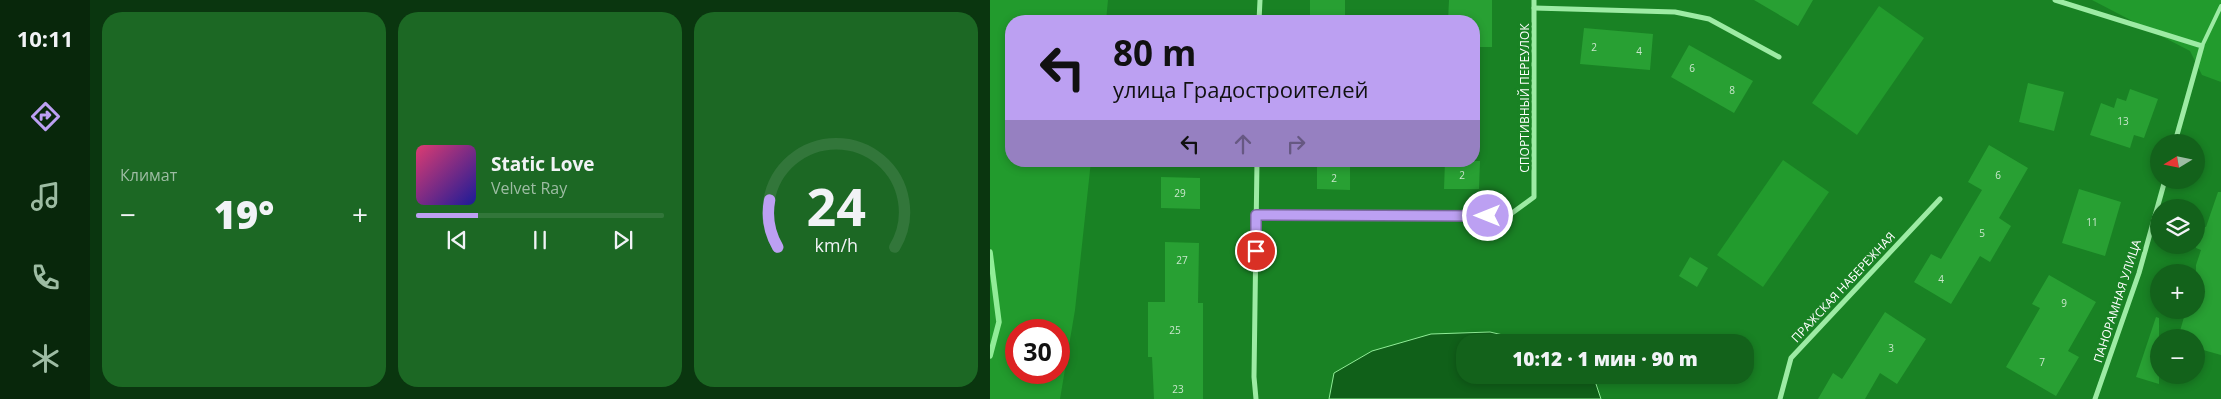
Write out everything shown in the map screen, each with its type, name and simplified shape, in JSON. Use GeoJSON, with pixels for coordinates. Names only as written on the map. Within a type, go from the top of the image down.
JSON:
{"type":"FeatureCollection","features":[{"type":"Feature","properties":{"kind":"street"},"geometry":{"type":"LineString","coordinates":[[1260,0],[1260,15]]}},
{"type":"Feature","properties":{"kind":"street","name":"СПОРТИВНЫЙ ПЕРЕУЛОК"},"geometry":{"type":"LineString","coordinates":[[1256,215],[1508,216],[1534,197],[1534,0]]}},
{"type":"Feature","properties":{"kind":"street"},"geometry":{"type":"LineString","coordinates":[[2054,0],[2202,46],[2177,134]]}},
{"type":"Feature","properties":{"kind":"street"},"geometry":{"type":"LineString","coordinates":[[1534,8],[1674,12],[1709,19],[1779,56]]}},
{"type":"Feature","properties":{"kind":"street"},"geometry":{"type":"LineString","coordinates":[[1256,399],[1254,377],[1257,167]]}},
{"type":"Feature","properties":{"kind":"street","name":"ПАНОРАМНАЯ УЛИЦА"},"geometry":{"type":"LineString","coordinates":[[2095,399],[2139,273],[2162,189]]}},
{"type":"Feature","properties":{"kind":"street","name":"ПРАЖСКАЯ НАБЕРЕЖНАЯ"},"geometry":{"type":"LineString","coordinates":[[1780,399],[1791,358],[1940,199]]}},
{"type":"Feature","properties":{"kind":"lane"},"geometry":{"type":"LineString","coordinates":[[2202,46],[2221,6]]}},
{"type":"Feature","properties":{"kind":"shaded area"},"geometry":{"type":"Polygon","coordinates":[[[990,0],[1108,0],[1107,15],[1005,15],[1005,167],[1090,167],[1070,340],[1070,319],[1005,319],[1005,384],[1063,384],[1060,399],[990,399],[990,0]]]}},
{"type":"Feature","properties":{"kind":"shaded area"},"geometry":{"type":"Polygon","coordinates":[[[2092,0],[2221,0],[2221,82],[2202,75],[2190,51],[2092,0]]]}},
{"type":"Feature","properties":{"kind":"shaded area"},"geometry":{"type":"Polygon","coordinates":[[[1879,6],[1924,38],[1857,135],[1812,103],[1879,6]]]}},
{"type":"Feature","properties":{"kind":"shaded area"},"geometry":{"type":"Polygon","coordinates":[[[1783,160],[1829,192],[1763,287],[1717,255],[1783,160]]]}},
{"type":"Feature","properties":{"kind":"shaded area"},"geometry":{"type":"Polygon","coordinates":[[[1490,332],[1499,334],[1456,334],[1456,384],[1596,384],[1601,399],[1329,399],[1334,373],[1372,351],[1431,334],[1490,332]]]}},
{"type":"Feature","properties":{"kind":"building"},"geometry":{"type":"Polygon","coordinates":[[[1310,0],[1345,0],[1345,15],[1310,15],[1310,0]]]}},
{"type":"Feature","properties":{"kind":"building"},"geometry":{"type":"Polygon","coordinates":[[[1449,0],[1492,0],[1492,47],[1480,47],[1480,15],[1448,15],[1449,0]]]}},
{"type":"Feature","properties":{"kind":"building"},"geometry":{"type":"Polygon","coordinates":[[[1754,0],[1813,0],[1798,26],[1754,0]]]}},
{"type":"Feature","properties":{"kind":"building"},"geometry":{"type":"Polygon","coordinates":[[[1584,28],[1653,34],[1650,70],[1580,64],[1584,28]]]}},
{"type":"Feature","properties":{"kind":"building"},"geometry":{"type":"Polygon","coordinates":[[[1689,45],[1753,81],[1734,113],[1671,77],[1689,45]]]}},
{"type":"Feature","properties":{"kind":"building"},"geometry":{"type":"Polygon","coordinates":[[[2028,83],[2064,92],[2054,131],[2019,122],[2028,83]]]}},
{"type":"Feature","properties":{"kind":"building"},"geometry":{"type":"Polygon","coordinates":[[[2130,89],[2158,99],[2144,138],[2134,135],[2130,148],[2090,135],[2101,103],[2114,108],[2117,98],[2126,101],[2130,89]]]}},
{"type":"Feature","properties":{"kind":"building"},"geometry":{"type":"Polygon","coordinates":[[[1989,145],[2028,168],[1999,218],[2011,226],[1990,262],[1980,256],[1951,304],[1914,282],[1931,254],[1941,259],[1982,190],[1968,182],[1989,145]]]}},
{"type":"Feature","properties":{"kind":"building"},"geometry":{"type":"Polygon","coordinates":[[[1317,167],[1350,167],[1350,190],[1317,189],[1317,167]]]}},
{"type":"Feature","properties":{"kind":"building"},"geometry":{"type":"Polygon","coordinates":[[[1445,167],[1480,167],[1479,189],[1444,189],[1445,167]]]}},
{"type":"Feature","properties":{"kind":"building"},"geometry":{"type":"Polygon","coordinates":[[[1161,177],[1200,178],[1200,209],[1161,208],[1161,177]]]}},
{"type":"Feature","properties":{"kind":"building"},"geometry":{"type":"Polygon","coordinates":[[[2079,189],[2121,202],[2105,256],[2062,243],[2079,189]]]}},
{"type":"Feature","properties":{"kind":"building"},"geometry":{"type":"Polygon","coordinates":[[[2218,192],[2221,192],[2221,355],[2205,351],[2205,329],[2181,329],[2183,319],[2205,319],[2205,264],[2196,264],[2200,254],[2205,254],[2206,227],[2218,192]]]}},
{"type":"Feature","properties":{"kind":"building"},"geometry":{"type":"Polygon","coordinates":[[[1165,242],[1199,243],[1198,303],[1203,303],[1203,399],[1154,399],[1152,357],[1148,357],[1148,302],[1165,302],[1165,242]]]}},
{"type":"Feature","properties":{"kind":"building"},"geometry":{"type":"Polygon","coordinates":[[[1690,257],[1708,268],[1697,287],[1679,276],[1690,257]]]}},
{"type":"Feature","properties":{"kind":"building"},"geometry":{"type":"Polygon","coordinates":[[[2049,275],[2096,302],[2068,351],[2079,357],[2056,396],[2006,367],[2040,308],[2032,304],[2049,275]]]}},
{"type":"Feature","properties":{"kind":"building"},"geometry":{"type":"Polygon","coordinates":[[[1885,312],[1926,339],[1897,384],[1880,373],[1865,399],[1818,399],[1833,373],[1842,379],[1885,312]]]}},
{"type":"Feature","properties":{"kind":"building"},"geometry":{"type":"Polygon","coordinates":[[[2155,319],[2159,319],[2159,329],[2152,329],[2155,319]]]}},
{"type":"Feature","properties":{"kind":"building"},"geometry":{"type":"Polygon","coordinates":[[[2150,335],[2150,381],[2136,377],[2150,335]]]}},
{"type":"Feature","properties":{"kind":"waterway"},"geometry":{"type":"LineString","coordinates":[[990,252],[999,322],[990,356]]}},
{"type":"Feature","properties":{"kind":"route"},"geometry":{"type":"LineString","coordinates":[[1256,251],[1256,215],[1488,216]]}}]}
